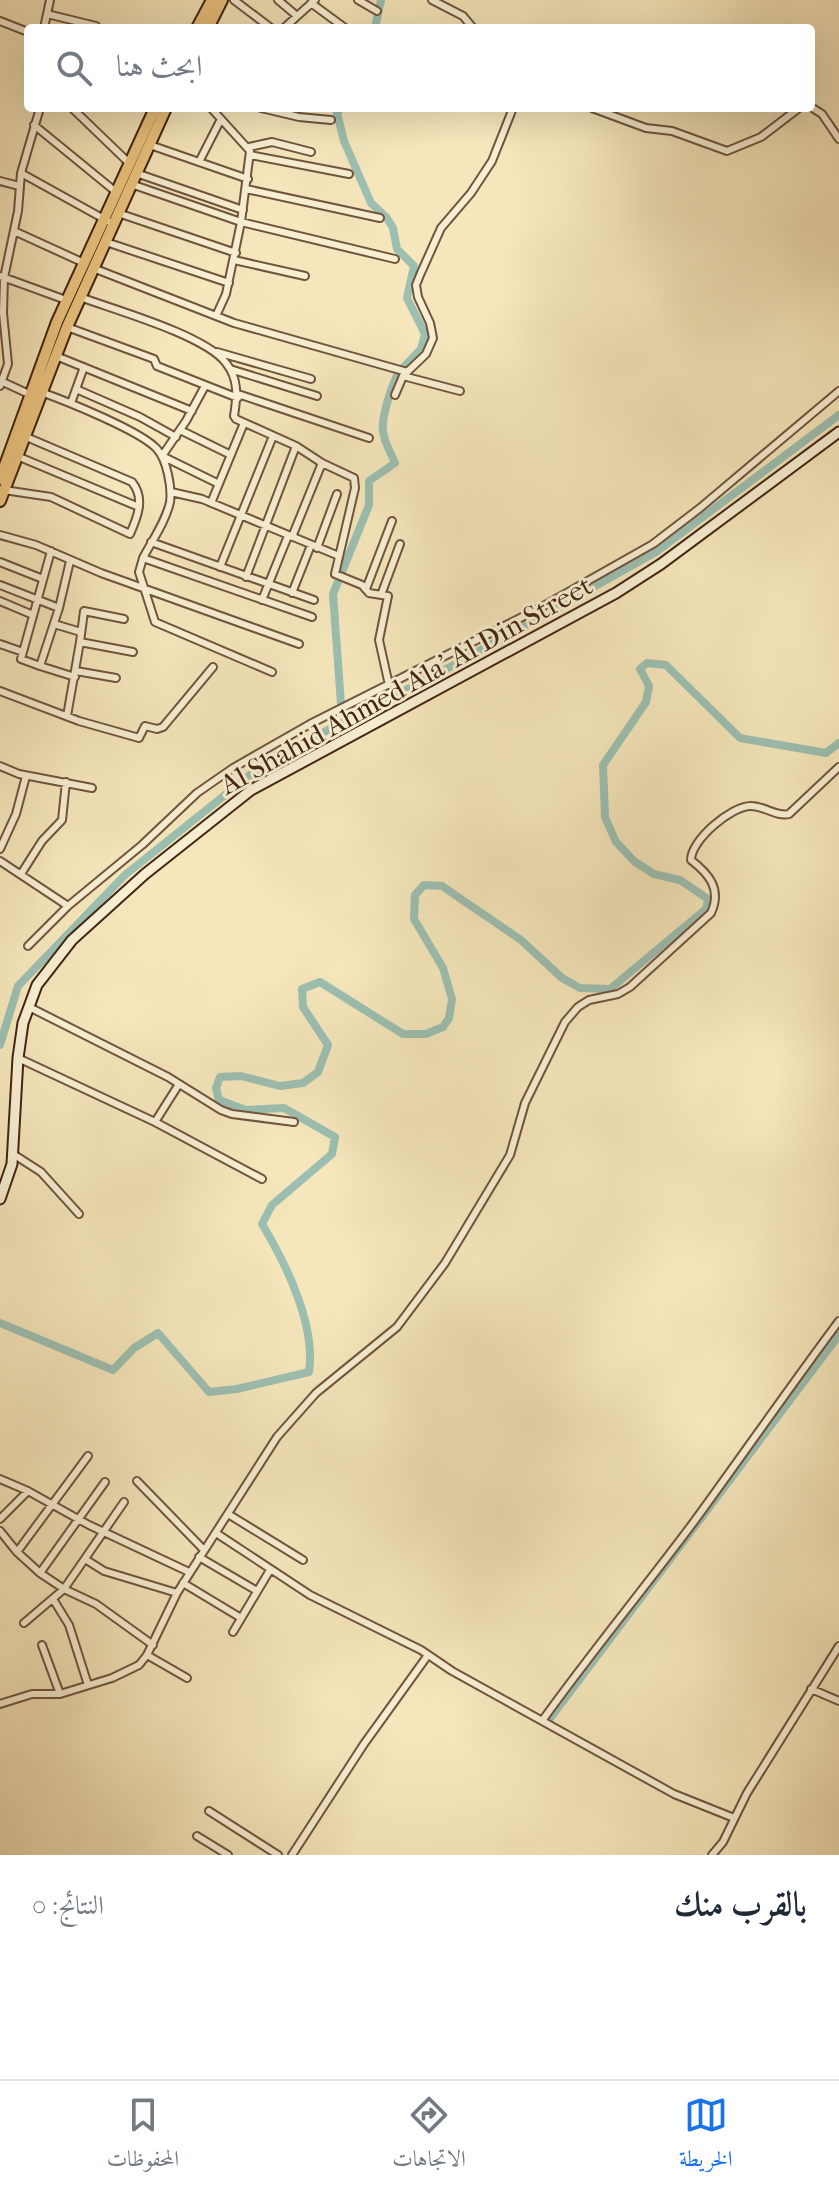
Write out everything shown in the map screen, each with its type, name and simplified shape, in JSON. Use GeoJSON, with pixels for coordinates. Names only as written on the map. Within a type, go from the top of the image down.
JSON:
{"type":"FeatureCollection","features":[{"type":"Feature","properties":{"kind":"main road"},"geometry":{"type":"LineString","coordinates":[[199,24],[212,0]]}},
{"type":"Feature","properties":{"kind":"main road"},"geometry":{"type":"LineString","coordinates":[[212,24],[222,0]]}},
{"type":"Feature","properties":{"kind":"main road"},"geometry":{"type":"LineString","coordinates":[[108,222],[118,213],[136,173],[151,112]]}},
{"type":"Feature","properties":{"kind":"main road"},"geometry":{"type":"LineString","coordinates":[[1,490],[66,300],[88,266],[129,163],[163,112]]}},
{"type":"Feature","properties":{"kind":"main road"},"geometry":{"type":"LineString","coordinates":[[36,393],[56,356],[80,297],[88,266]]}},
{"type":"Feature","properties":{"kind":"main road"},"geometry":{"type":"LineString","coordinates":[[1,490],[17,455],[24,429]]}},
{"type":"Feature","properties":{"kind":"main road","name":"Al Shahid Ahmed Ala' Al Din Street"},"geometry":{"type":"LineString","coordinates":[[0,1199],[9,1178],[13,1154],[18,1058],[37,985],[72,940],[118,897],[251,790],[616,593],[684,547],[839,432]]}},
{"type":"Feature","properties":{"kind":"street"},"geometry":{"type":"LineString","coordinates":[[45,24],[50,0]]}},
{"type":"Feature","properties":{"kind":"street"},"geometry":{"type":"LineString","coordinates":[[234,0],[266,24]]}},
{"type":"Feature","properties":{"kind":"street"},"geometry":{"type":"LineString","coordinates":[[278,0],[297,16]]}},
{"type":"Feature","properties":{"kind":"street"},"geometry":{"type":"LineString","coordinates":[[358,0],[377,11]]}},
{"type":"Feature","properties":{"kind":"street"},"geometry":{"type":"LineString","coordinates":[[432,0],[463,16],[470,24]]}},
{"type":"Feature","properties":{"kind":"street"},"geometry":{"type":"LineString","coordinates":[[288,24],[313,2],[340,24]]}},
{"type":"Feature","properties":{"kind":"street"},"geometry":{"type":"LineString","coordinates":[[47,14],[88,24]]}},
{"type":"Feature","properties":{"kind":"street"},"geometry":{"type":"LineString","coordinates":[[0,21],[24,30]]}},
{"type":"Feature","properties":{"kind":"street"},"geometry":{"type":"LineString","coordinates":[[815,110],[822,114],[839,139]]}},
{"type":"Feature","properties":{"kind":"street"},"geometry":{"type":"LineString","coordinates":[[39,112],[21,173],[14,231],[2,277],[3,345],[8,364],[1,384],[71,403],[153,445],[162,456],[219,484]]}},
{"type":"Feature","properties":{"kind":"street"},"geometry":{"type":"LineString","coordinates":[[76,112],[129,163]]}},
{"type":"Feature","properties":{"kind":"street"},"geometry":{"type":"LineString","coordinates":[[216,112],[250,151],[349,174]]}},
{"type":"Feature","properties":{"kind":"street"},"geometry":{"type":"LineString","coordinates":[[277,112],[331,120]]}},
{"type":"Feature","properties":{"kind":"street"},"geometry":{"type":"LineString","coordinates":[[395,395],[405,374],[426,354],[433,338],[418,297],[416,285],[420,275],[441,228],[476,186],[492,161],[511,112]]}},
{"type":"Feature","properties":{"kind":"street"},"geometry":{"type":"LineString","coordinates":[[603,112],[646,128],[672,131],[727,151],[761,137],[792,112]]}},
{"type":"Feature","properties":{"kind":"street"},"geometry":{"type":"LineString","coordinates":[[199,162],[221,119]]}},
{"type":"Feature","properties":{"kind":"street"},"geometry":{"type":"LineString","coordinates":[[34,125],[116,192]]}},
{"type":"Feature","properties":{"kind":"street"},"geometry":{"type":"LineString","coordinates":[[144,142],[248,179]]}},
{"type":"Feature","properties":{"kind":"street"},"geometry":{"type":"LineString","coordinates":[[250,151],[272,142],[311,152]]}},
{"type":"Feature","properties":{"kind":"street"},"geometry":{"type":"LineString","coordinates":[[216,316],[224,302],[235,256],[250,151]]}},
{"type":"Feature","properties":{"kind":"street"},"geometry":{"type":"LineString","coordinates":[[21,173],[108,222]]}},
{"type":"Feature","properties":{"kind":"street"},"geometry":{"type":"LineString","coordinates":[[136,173],[243,210]]}},
{"type":"Feature","properties":{"kind":"street"},"geometry":{"type":"LineString","coordinates":[[0,181],[19,186]]}},
{"type":"Feature","properties":{"kind":"street"},"geometry":{"type":"LineString","coordinates":[[131,184],[241,222],[395,259]]}},
{"type":"Feature","properties":{"kind":"street"},"geometry":{"type":"LineString","coordinates":[[246,189],[380,218]]}},
{"type":"Feature","properties":{"kind":"street"},"geometry":{"type":"LineString","coordinates":[[118,213],[235,256],[305,276]]}},
{"type":"Feature","properties":{"kind":"street"},"geometry":{"type":"LineString","coordinates":[[14,231],[88,266],[216,316],[460,391]]}},
{"type":"Feature","properties":{"kind":"street"},"geometry":{"type":"LineString","coordinates":[[100,239],[229,283]]}},
{"type":"Feature","properties":{"kind":"street"},"geometry":{"type":"LineString","coordinates":[[0,253],[9,255]]}},
{"type":"Feature","properties":{"kind":"street"},"geometry":{"type":"LineString","coordinates":[[2,277],[66,300]]}},
{"type":"Feature","properties":{"kind":"street"},"geometry":{"type":"LineString","coordinates":[[80,297],[192,339],[214,351],[311,379]]}},
{"type":"Feature","properties":{"kind":"street"},"geometry":{"type":"LineString","coordinates":[[67,327],[154,359],[157,366],[205,386],[369,438]]}},
{"type":"Feature","properties":{"kind":"street"},"geometry":{"type":"LineString","coordinates":[[214,351],[230,369],[238,396],[234,416],[354,478],[356,482],[335,572],[362,585],[369,593],[389,598],[379,640],[389,685]]}},
{"type":"Feature","properties":{"kind":"street"},"geometry":{"type":"LineString","coordinates":[[56,356],[192,411]]}},
{"type":"Feature","properties":{"kind":"street"},"geometry":{"type":"LineString","coordinates":[[71,403],[84,367]]}},
{"type":"Feature","properties":{"kind":"street"},"geometry":{"type":"LineString","coordinates":[[230,369],[317,396]]}},
{"type":"Feature","properties":{"kind":"street"},"geometry":{"type":"LineString","coordinates":[[205,386],[162,456],[171,492],[168,508],[139,572],[155,622],[272,672]]}},
{"type":"Feature","properties":{"kind":"street"},"geometry":{"type":"LineString","coordinates":[[76,389],[231,455]]}},
{"type":"Feature","properties":{"kind":"street"},"geometry":{"type":"LineString","coordinates":[[28,946],[68,906],[142,845],[197,793],[233,768],[310,724],[547,605],[653,544],[839,391]]}},
{"type":"Feature","properties":{"kind":"street"},"geometry":{"type":"LineString","coordinates":[[211,503],[244,423]]}},
{"type":"Feature","properties":{"kind":"street"},"geometry":{"type":"LineString","coordinates":[[1,490],[51,497],[130,534],[139,507],[139,495],[132,482],[24,429]]}},
{"type":"Feature","properties":{"kind":"street"},"geometry":{"type":"LineString","coordinates":[[220,567],[273,436]]}},
{"type":"Feature","properties":{"kind":"street"},"geometry":{"type":"LineString","coordinates":[[246,577],[296,446]]}},
{"type":"Feature","properties":{"kind":"street"},"geometry":{"type":"LineString","coordinates":[[17,455],[139,507]]}},
{"type":"Feature","properties":{"kind":"street"},"geometry":{"type":"LineString","coordinates":[[262,600],[322,463]]}},
{"type":"Feature","properties":{"kind":"street"},"geometry":{"type":"LineString","coordinates":[[171,492],[211,503],[339,556]]}},
{"type":"Feature","properties":{"kind":"street"},"geometry":{"type":"LineString","coordinates":[[292,593],[337,494]]}},
{"type":"Feature","properties":{"kind":"street"},"geometry":{"type":"LineString","coordinates":[[366,589],[392,521]]}},
{"type":"Feature","properties":{"kind":"street"},"geometry":{"type":"LineString","coordinates":[[0,535],[51,551],[70,561],[299,644]]}},
{"type":"Feature","properties":{"kind":"street"},"geometry":{"type":"LineString","coordinates":[[151,542],[314,600]]}},
{"type":"Feature","properties":{"kind":"street"},"geometry":{"type":"LineString","coordinates":[[381,595],[400,544]]}},
{"type":"Feature","properties":{"kind":"street"},"geometry":{"type":"LineString","coordinates":[[51,551],[21,659],[75,674],[116,678]]}},
{"type":"Feature","properties":{"kind":"street"},"geometry":{"type":"LineString","coordinates":[[143,558],[312,617]]}},
{"type":"Feature","properties":{"kind":"street"},"geometry":{"type":"LineString","coordinates":[[40,666],[70,561]]}},
{"type":"Feature","properties":{"kind":"street"},"geometry":{"type":"LineString","coordinates":[[0,562],[43,579]]}},
{"type":"Feature","properties":{"kind":"street"},"geometry":{"type":"LineString","coordinates":[[0,585],[59,608]]}},
{"type":"Feature","properties":{"kind":"street"},"geometry":{"type":"LineString","coordinates":[[0,601],[33,615]]}},
{"type":"Feature","properties":{"kind":"street"},"geometry":{"type":"LineString","coordinates":[[67,716],[84,611],[124,619]]}},
{"type":"Feature","properties":{"kind":"street"},"geometry":{"type":"LineString","coordinates":[[54,624],[81,632]]}},
{"type":"Feature","properties":{"kind":"street"},"geometry":{"type":"LineString","coordinates":[[80,642],[133,652]]}},
{"type":"Feature","properties":{"kind":"street"},"geometry":{"type":"LineString","coordinates":[[0,644],[23,652]]}},
{"type":"Feature","properties":{"kind":"street"},"geometry":{"type":"LineString","coordinates":[[0,691],[139,738],[145,726],[163,727],[213,667]]}},
{"type":"Feature","properties":{"kind":"street"},"geometry":{"type":"LineString","coordinates":[[0,766],[26,776],[92,788]]}},
{"type":"Feature","properties":{"kind":"street"},"geometry":{"type":"LineString","coordinates":[[0,1704],[32,1694],[60,1694],[139,1665],[153,1645],[189,1572],[252,1473],[298,1413],[337,1374],[397,1327],[445,1263],[504,1168],[525,1103],[554,1040],[570,1014],[589,1000],[618,994],[630,987],[711,913],[716,903],[715,890],[707,873],[691,860],[693,848],[721,819],[740,807],[754,806],[783,816],[789,814],[839,767]]}},
{"type":"Feature","properties":{"kind":"street"},"geometry":{"type":"LineString","coordinates":[[0,849],[16,814],[26,776]]}},
{"type":"Feature","properties":{"kind":"street"},"geometry":{"type":"LineString","coordinates":[[21,874],[42,841],[62,820],[66,782]]}},
{"type":"Feature","properties":{"kind":"street"},"geometry":{"type":"LineString","coordinates":[[0,861],[68,906]]}},
{"type":"Feature","properties":{"kind":"street"},"geometry":{"type":"LineString","coordinates":[[29,1007],[179,1084],[221,1110],[294,1122]]}},
{"type":"Feature","properties":{"kind":"street"},"geometry":{"type":"LineString","coordinates":[[18,1058],[155,1122],[262,1179]]}},
{"type":"Feature","properties":{"kind":"street"},"geometry":{"type":"LineString","coordinates":[[155,1122],[179,1084]]}},
{"type":"Feature","properties":{"kind":"street"},"geometry":{"type":"LineString","coordinates":[[13,1154],[34,1166],[79,1214]]}},
{"type":"Feature","properties":{"kind":"street"},"geometry":{"type":"LineString","coordinates":[[542,1721],[695,1519],[839,1321]]}},
{"type":"Feature","properties":{"kind":"street"},"geometry":{"type":"LineString","coordinates":[[17,1552],[88,1456]]}},
{"type":"Feature","properties":{"kind":"street"},"geometry":{"type":"LineString","coordinates":[[0,1479],[189,1572]]}},
{"type":"Feature","properties":{"kind":"street"},"geometry":{"type":"LineString","coordinates":[[137,1481],[204,1550]]}},
{"type":"Feature","properties":{"kind":"street"},"geometry":{"type":"LineString","coordinates":[[40,1573],[105,1482]]}},
{"type":"Feature","properties":{"kind":"street"},"geometry":{"type":"LineString","coordinates":[[0,1519],[28,1491]]}},
{"type":"Feature","properties":{"kind":"street"},"geometry":{"type":"LineString","coordinates":[[24,1623],[64,1589],[124,1502]]}},
{"type":"Feature","properties":{"kind":"street"},"geometry":{"type":"LineString","coordinates":[[228,1514],[303,1560]]}},
{"type":"Feature","properties":{"kind":"street"},"geometry":{"type":"LineString","coordinates":[[0,1531],[40,1573],[96,1604],[153,1645]]}},
{"type":"Feature","properties":{"kind":"street"},"geometry":{"type":"LineString","coordinates":[[216,1533],[324,1603],[428,1655],[674,1794],[734,1818]]}},
{"type":"Feature","properties":{"kind":"street"},"geometry":{"type":"LineString","coordinates":[[199,1557],[257,1591]]}},
{"type":"Feature","properties":{"kind":"street"},"geometry":{"type":"LineString","coordinates":[[85,1559],[104,1571],[177,1593]]}},
{"type":"Feature","properties":{"kind":"street"},"geometry":{"type":"LineString","coordinates":[[233,1632],[270,1570]]}},
{"type":"Feature","properties":{"kind":"street"},"geometry":{"type":"LineString","coordinates":[[183,1583],[241,1618]]}},
{"type":"Feature","properties":{"kind":"street"},"geometry":{"type":"LineString","coordinates":[[53,1599],[69,1625],[88,1685]]}},
{"type":"Feature","properties":{"kind":"street"},"geometry":{"type":"LineString","coordinates":[[42,1645],[60,1694]]}},
{"type":"Feature","properties":{"kind":"street"},"geometry":{"type":"LineString","coordinates":[[712,1855],[723,1842],[734,1818],[839,1646]]}},
{"type":"Feature","properties":{"kind":"street"},"geometry":{"type":"LineString","coordinates":[[147,1655],[187,1678]]}},
{"type":"Feature","properties":{"kind":"street"},"geometry":{"type":"LineString","coordinates":[[292,1855],[364,1744],[428,1655]]}},
{"type":"Feature","properties":{"kind":"street"},"geometry":{"type":"LineString","coordinates":[[811,1689],[839,1701]]}},
{"type":"Feature","properties":{"kind":"street"},"geometry":{"type":"LineString","coordinates":[[209,1811],[278,1855]]}},
{"type":"Feature","properties":{"kind":"street"},"geometry":{"type":"LineString","coordinates":[[197,1836],[228,1855]]}},
{"type":"Feature","properties":{"kind":"waterway"},"geometry":{"type":"LineString","coordinates":[[376,24],[381,0]]}},
{"type":"Feature","properties":{"kind":"waterway"},"geometry":{"type":"LineString","coordinates":[[338,112],[344,141],[371,203],[387,218],[393,228],[397,249],[414,266],[407,298],[425,334],[421,349],[403,368]]}},
{"type":"Feature","properties":{"kind":"waterway"},"geometry":{"type":"LineString","coordinates":[[341,704],[333,594],[369,505],[369,481],[395,463],[383,425],[399,372]]}},
{"type":"Feature","properties":{"kind":"waterway"},"geometry":{"type":"LineString","coordinates":[[0,1045],[18,986],[125,875],[266,762],[454,665],[656,552],[839,415]]}},
{"type":"Feature","properties":{"kind":"waterway"},"geometry":{"type":"LineString","coordinates":[[0,1323],[113,1370],[134,1348],[158,1333],[209,1392],[237,1389],[309,1372],[310,1354],[304,1315],[289,1276],[262,1224],[272,1205],[332,1154],[335,1137],[284,1108],[246,1110],[219,1100],[216,1088],[220,1077],[241,1076],[280,1086],[303,1083],[318,1072],[328,1045],[303,1007],[302,989],[320,982],[403,1034],[426,1034],[443,1027],[449,1018],[452,999],[443,968],[414,919],[415,895],[424,885],[442,886],[521,940],[562,978],[580,988],[610,989],[706,909],[708,899],[680,880],[654,874],[635,862],[616,842],[605,817],[603,765],[646,702],[649,686],[640,669],[647,663],[666,665],[740,738],[826,753],[839,743]]}},
{"type":"Feature","properties":{"kind":"waterway"},"geometry":{"type":"LineString","coordinates":[[548,1721],[839,1335]]}}]}
